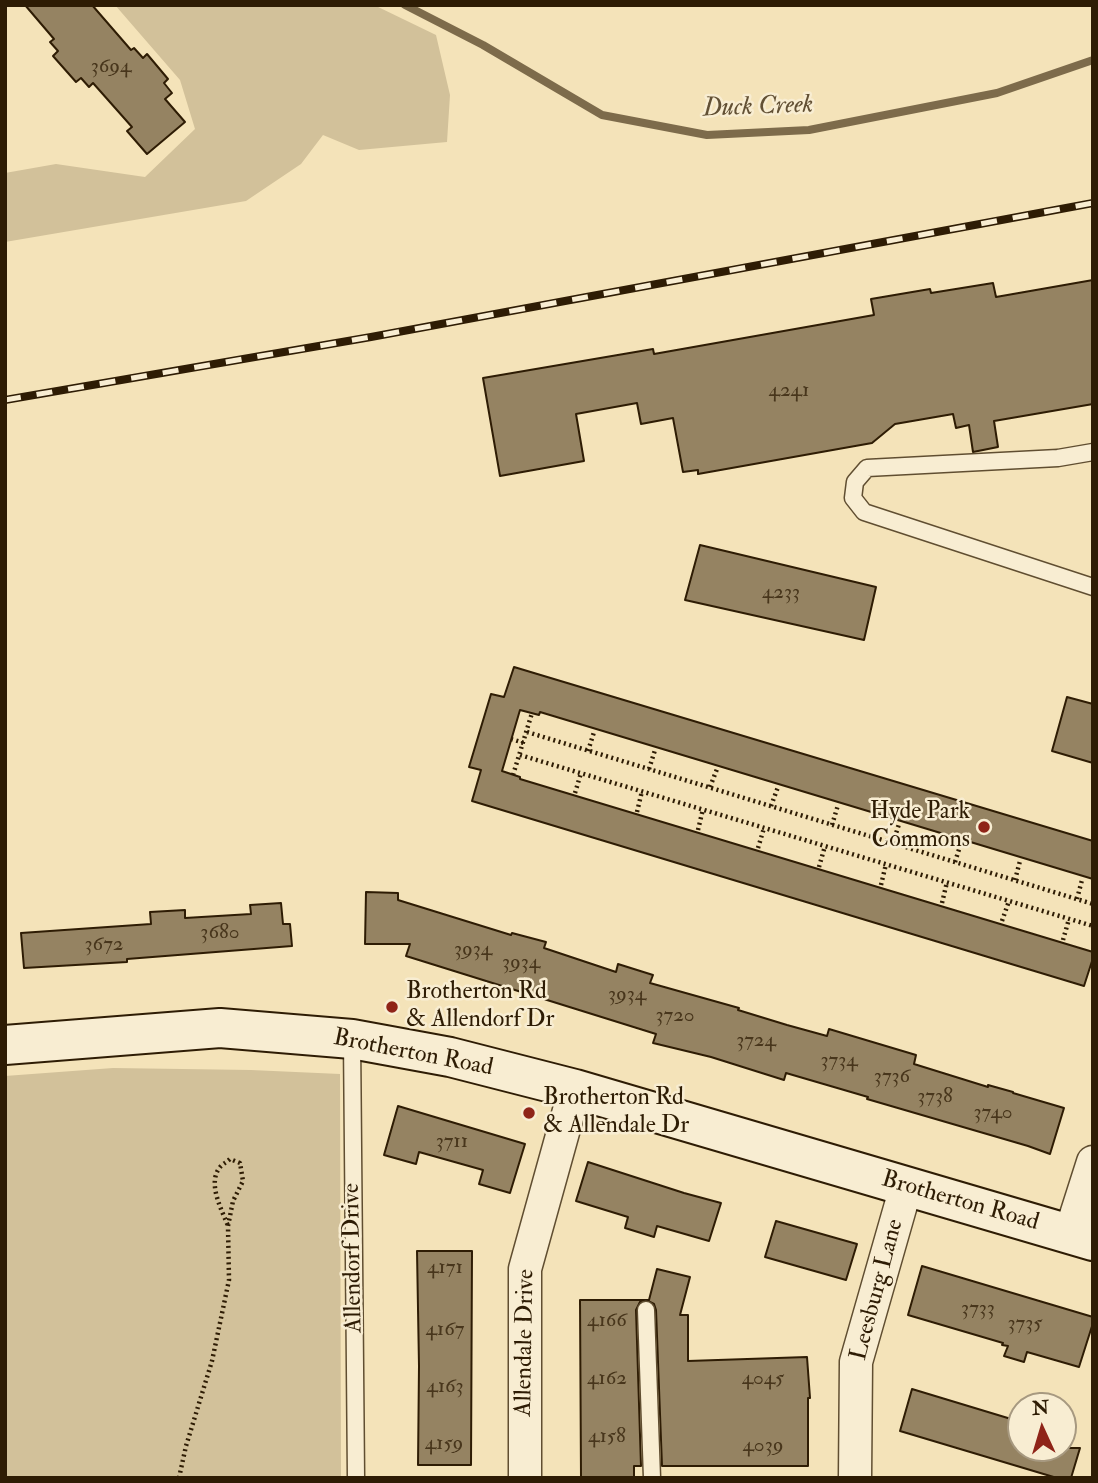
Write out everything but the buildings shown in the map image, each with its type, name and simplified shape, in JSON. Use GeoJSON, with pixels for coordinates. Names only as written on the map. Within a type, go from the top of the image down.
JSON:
{"type":"FeatureCollection","features":[{"type":"Feature","properties":{"kind":"street","name":"Brotherton Road"},"geometry":{"type":"LineString","coordinates":[[5,1045],[220,1028],[352,1039],[450,1057],[575,1089],[1082,1237]]}},
{"type":"Feature","properties":{"kind":"street","name":"Allendale Drive"},"geometry":{"type":"LineString","coordinates":[[525,1478],[525,1269],[575,1089]]}},
{"type":"Feature","properties":{"kind":"street"},"geometry":{"type":"LineString","coordinates":[[1082,1237],[1093,1162]]}},
{"type":"Feature","properties":{"kind":"street","name":"Leesburg Lane"},"geometry":{"type":"LineString","coordinates":[[855,1478],[856,1362],[906,1186]]}},
{"type":"Feature","properties":{"kind":"lane"},"geometry":{"type":"LineString","coordinates":[[1093,452],[1058,458],[867,468],[855,482],[853,498],[864,512],[1093,587]]}},
{"type":"Feature","properties":{"kind":"lane","name":"Allendorf Drive"},"geometry":{"type":"LineString","coordinates":[[352,1039],[356,1478]]}},
{"type":"Feature","properties":{"kind":"lane"},"geometry":{"type":"LineString","coordinates":[[646,1310],[652,1478]]}},
{"type":"Feature","properties":{"kind":"path"},"geometry":{"type":"LineString","coordinates":[[513,775],[532,713]]}},
{"type":"Feature","properties":{"kind":"path"},"geometry":{"type":"LineString","coordinates":[[527,732],[1093,904]]}},
{"type":"Feature","properties":{"kind":"path"},"geometry":{"type":"LineString","coordinates":[[588,751],[594,732]]}},
{"type":"Feature","properties":{"kind":"path"},"geometry":{"type":"LineString","coordinates":[[510,739],[524,743]]}},
{"type":"Feature","properties":{"kind":"path"},"geometry":{"type":"LineString","coordinates":[[649,769],[655,750]]}},
{"type":"Feature","properties":{"kind":"path"},"geometry":{"type":"LineString","coordinates":[[520,755],[1093,926]]}},
{"type":"Feature","properties":{"kind":"path"},"geometry":{"type":"LineString","coordinates":[[710,788],[717,769]]}},
{"type":"Feature","properties":{"kind":"path"},"geometry":{"type":"LineString","coordinates":[[575,793],[581,773]]}},
{"type":"Feature","properties":{"kind":"path"},"geometry":{"type":"LineString","coordinates":[[771,806],[778,787]]}},
{"type":"Feature","properties":{"kind":"path"},"geometry":{"type":"LineString","coordinates":[[637,812],[642,791]]}},
{"type":"Feature","properties":{"kind":"path"},"geometry":{"type":"LineString","coordinates":[[832,825],[838,805]]}},
{"type":"Feature","properties":{"kind":"path"},"geometry":{"type":"LineString","coordinates":[[698,830],[703,809]]}},
{"type":"Feature","properties":{"kind":"path"},"geometry":{"type":"LineString","coordinates":[[893,843],[899,824]]}},
{"type":"Feature","properties":{"kind":"path"},"geometry":{"type":"LineString","coordinates":[[758,848],[764,828]]}},
{"type":"Feature","properties":{"kind":"path"},"geometry":{"type":"LineString","coordinates":[[954,862],[961,843]]}},
{"type":"Feature","properties":{"kind":"path"},"geometry":{"type":"LineString","coordinates":[[819,867],[825,846]]}},
{"type":"Feature","properties":{"kind":"path"},"geometry":{"type":"LineString","coordinates":[[1016,880],[1020,861]]}},
{"type":"Feature","properties":{"kind":"path"},"geometry":{"type":"LineString","coordinates":[[881,885],[886,864]]}},
{"type":"Feature","properties":{"kind":"path"},"geometry":{"type":"LineString","coordinates":[[1077,899],[1082,880]]}},
{"type":"Feature","properties":{"kind":"path"},"geometry":{"type":"LineString","coordinates":[[942,903],[947,882]]}},
{"type":"Feature","properties":{"kind":"path"},"geometry":{"type":"LineString","coordinates":[[1002,922],[1009,901]]}},
{"type":"Feature","properties":{"kind":"path"},"geometry":{"type":"LineString","coordinates":[[1063,940],[1069,919]]}},
{"type":"Feature","properties":{"kind":"path"},"geometry":{"type":"LineString","coordinates":[[179,1478],[212,1361],[229,1280],[228,1226],[233,1201],[243,1181],[240,1163],[230,1160],[219,1167],[215,1180],[216,1195],[228,1226]]}},
{"type":"Feature","properties":{"kind":"shaded area"},"geometry":{"type":"Polygon","coordinates":[[[115,5],[374,5],[436,35],[450,95],[447,142],[359,150],[323,135],[301,164],[246,201],[5,242],[5,173],[56,164],[145,177],[195,129],[180,80],[115,5]]]}},
{"type":"Feature","properties":{"kind":"shaded area"},"geometry":{"type":"Polygon","coordinates":[[[113,1068],[340,1074],[341,1478],[5,1478],[5,1076],[113,1068]]]}},
{"type":"Feature","properties":{"kind":"waterway","name":"Duck Creek"},"geometry":{"type":"LineString","coordinates":[[405,5],[483,45],[602,115],[707,135],[809,130],[997,93],[1093,60]]}},
{"type":"Feature","properties":{"kind":"railway"},"geometry":{"type":"LineString","coordinates":[[5,400],[371,337],[1093,203]]}},
{"type":"Feature","properties":{"kind":"place","name":"Hyde Park Commons"},"geometry":{"type":"Point","coordinates":[984,827]}},
{"type":"Feature","properties":{"kind":"place","name":"Brotherton Rd & Allendorf Dr"},"geometry":{"type":"Point","coordinates":[392,1007]}},
{"type":"Feature","properties":{"kind":"place","name":"Brotherton Rd & Allendale Dr"},"geometry":{"type":"Point","coordinates":[529,1113]}}]}
